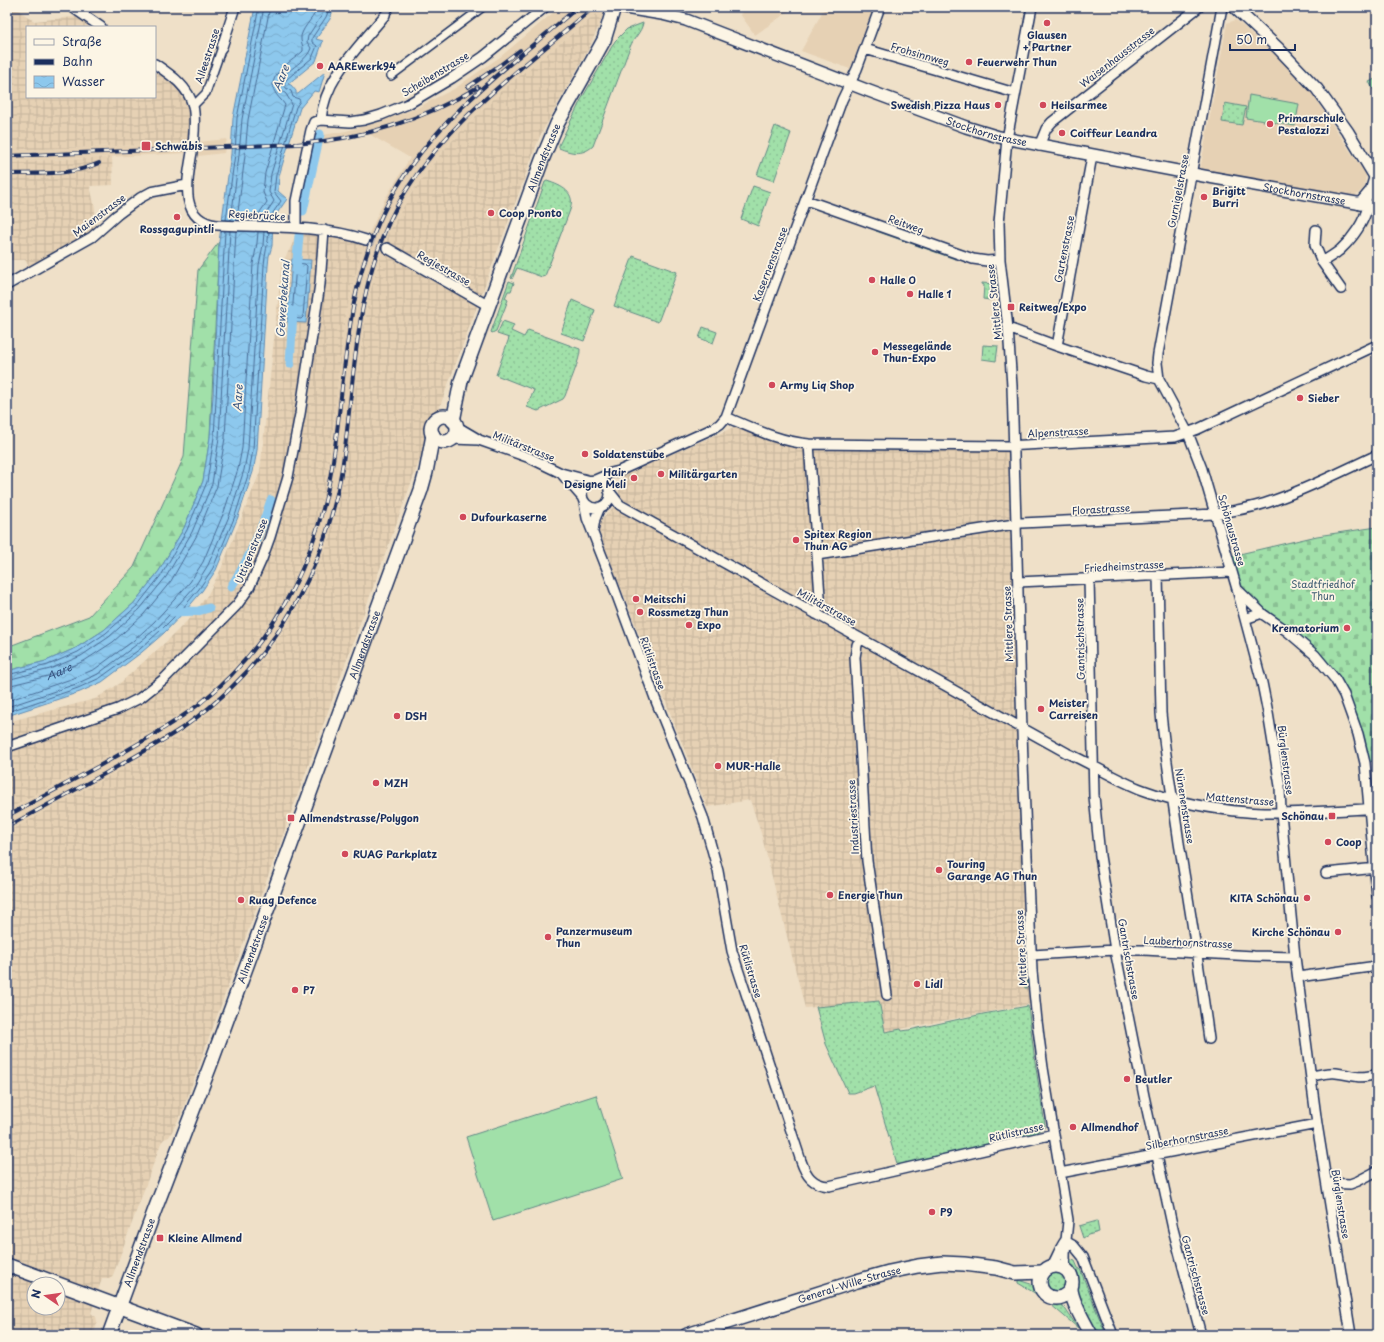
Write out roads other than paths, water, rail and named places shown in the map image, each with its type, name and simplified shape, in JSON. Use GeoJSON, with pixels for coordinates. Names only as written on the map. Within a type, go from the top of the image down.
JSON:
{"type":"FeatureCollection","features":[{"type":"Feature","properties":{"kind":"main road","name":"Allmendstrasse"},"geometry":{"type":"LineString","coordinates":[[440,417],[461,381],[553,131],[604,40],[614,7]]}},
{"type":"Feature","properties":{"kind":"main road","name":"Allmendstrasse"},"geometry":{"type":"LineString","coordinates":[[455,423],[461,381]]}},
{"type":"Feature","properties":{"kind":"main road"},"geometry":{"type":"LineString","coordinates":[[440,417],[447,417],[455,423],[455,434],[449,440],[440,441],[431,432],[432,424],[440,417]]}},
{"type":"Feature","properties":{"kind":"main road","name":"Allmendstrasse"},"geometry":{"type":"LineString","coordinates":[[109,1335],[210,1066],[426,472],[433,435]]}},
{"type":"Feature","properties":{"kind":"main road","name":"Allmendstrasse"},"geometry":{"type":"LineString","coordinates":[[426,472],[449,440]]}},
{"type":"Feature","properties":{"kind":"main road","name":"General-Wille-Strasse"},"geometry":{"type":"LineString","coordinates":[[687,1335],[830,1289],[905,1268],[930,1264],[964,1264],[996,1268],[1015,1273],[1039,1286]]}},
{"type":"Feature","properties":{"kind":"main road"},"geometry":{"type":"LineString","coordinates":[[7,1265],[196,1335]]}},
{"type":"Feature","properties":{"kind":"main road"},"geometry":{"type":"LineString","coordinates":[[1082,1320],[1066,1304],[1058,1299],[1047,1296],[1039,1286],[1040,1278],[1047,1270],[1058,1266],[1070,1274],[1072,1279],[1071,1295],[1082,1320],[1091,1335]]}},
{"type":"Feature","properties":{"kind":"main road","name":"General-Wille-Strasse"},"geometry":{"type":"LineString","coordinates":[[1015,1273],[1047,1270]]}},
{"type":"Feature","properties":{"kind":"main road"},"geometry":{"type":"LineString","coordinates":[[1058,1299],[1066,1295],[1071,1290]]}},
{"type":"Feature","properties":{"kind":"street"},"geometry":{"type":"LineString","coordinates":[[72,7],[100,26]]}},
{"type":"Feature","properties":{"kind":"street","name":"Alleestrasse"},"geometry":{"type":"LineString","coordinates":[[193,106],[206,93],[235,7]]}},
{"type":"Feature","properties":{"kind":"street","name":"Scheibenstrasse"},"geometry":{"type":"LineString","coordinates":[[391,76],[483,7]]}},
{"type":"Feature","properties":{"kind":"street","name":"Scheibenstrasse"},"geometry":{"type":"LineString","coordinates":[[321,120],[350,122],[364,120],[381,116],[403,106],[452,78],[483,57],[545,7]]}},
{"type":"Feature","properties":{"kind":"street","name":"Stockhornstrasse"},"geometry":{"type":"LineString","coordinates":[[619,7],[662,14],[690,22],[966,127],[1007,139],[1092,156],[1370,206]]}},
{"type":"Feature","properties":{"kind":"street","name":"Kasernenstrasse"},"geometry":{"type":"LineString","coordinates":[[726,417],[842,100],[851,84],[880,7]]}},
{"type":"Feature","properties":{"kind":"street","name":"Mittlere Strasse"},"geometry":{"type":"LineString","coordinates":[[1032,7],[1007,139],[998,222],[1000,260],[1008,328],[1012,386],[1022,728],[1032,955],[1039,1038],[1068,1220],[1065,1241],[1066,1270]]}},
{"type":"Feature","properties":{"kind":"street","name":"Waisenhausstrasse"},"geometry":{"type":"LineString","coordinates":[[1039,146],[1046,128],[1052,122],[1199,7]]}},
{"type":"Feature","properties":{"kind":"street","name":"Gurnigelstrasse"},"geometry":{"type":"LineString","coordinates":[[1159,379],[1157,363],[1158,354],[1222,7]]}},
{"type":"Feature","properties":{"kind":"street"},"geometry":{"type":"LineString","coordinates":[[1234,7],[1289,59],[1317,89],[1348,132],[1376,182],[1371,191],[1370,206],[1354,233],[1341,249],[1322,262]]}},
{"type":"Feature","properties":{"kind":"street"},"geometry":{"type":"LineString","coordinates":[[366,240],[348,234],[324,230],[300,229],[296,201],[313,123],[321,120],[324,102],[336,76],[387,11]]}},
{"type":"Feature","properties":{"kind":"street","name":"Frohsinnweg"},"geometry":{"type":"LineString","coordinates":[[865,49],[1015,93]]}},
{"type":"Feature","properties":{"kind":"street"},"geometry":{"type":"LineString","coordinates":[[156,65],[181,84],[193,106],[194,131],[187,185]]}},
{"type":"Feature","properties":{"kind":"street","name":"Gartenstrasse"},"geometry":{"type":"LineString","coordinates":[[1057,346],[1092,156]]}},
{"type":"Feature","properties":{"kind":"street","name":"Regiebrücke"},"geometry":{"type":"LineString","coordinates":[[187,185],[190,204],[198,217],[205,222],[217,225],[300,229]]}},
{"type":"Feature","properties":{"kind":"street","name":"Maienstrasse"},"geometry":{"type":"LineString","coordinates":[[7,285],[92,237],[117,215],[140,198],[151,192],[187,185]]}},
{"type":"Feature","properties":{"kind":"street","name":"Reitweg"},"geometry":{"type":"LineString","coordinates":[[806,200],[973,259],[987,261],[1000,260]]}},
{"type":"Feature","properties":{"kind":"street","name":"Uttigenstrasse"},"geometry":{"type":"LineString","coordinates":[[7,747],[118,709],[140,698],[152,690],[169,674],[237,605],[249,588],[268,544],[288,476],[301,406],[319,291],[324,230]]}},
{"type":"Feature","properties":{"kind":"street"},"geometry":{"type":"LineString","coordinates":[[1316,230],[1315,245],[1322,262],[1341,289]]}},
{"type":"Feature","properties":{"kind":"street","name":"Regiestrasse"},"geometry":{"type":"LineString","coordinates":[[387,248],[489,306]]}},
{"type":"Feature","properties":{"kind":"street"},"geometry":{"type":"LineString","coordinates":[[1008,328],[1057,346],[1159,379]]}},
{"type":"Feature","properties":{"kind":"street","name":"Alpenstrasse"},"geometry":{"type":"LineString","coordinates":[[726,417],[781,439],[809,444],[1014,445],[1175,437],[1188,433],[1377,345]]}},
{"type":"Feature","properties":{"kind":"street","name":"Schönaustrasse"},"geometry":{"type":"LineString","coordinates":[[1159,379],[1188,433],[1202,469],[1237,589]]}},
{"type":"Feature","properties":{"kind":"street"},"geometry":{"type":"LineString","coordinates":[[602,506],[590,506],[583,499],[584,487],[593,480],[619,471],[714,428],[726,417]]}},
{"type":"Feature","properties":{"kind":"street","name":"Militärstrasse"},"geometry":{"type":"LineString","coordinates":[[455,423],[479,440],[530,458],[561,473],[593,480]]}},
{"type":"Feature","properties":{"kind":"street","name":"Militärstrasse"},"geometry":{"type":"LineString","coordinates":[[449,440],[479,440]]}},
{"type":"Feature","properties":{"kind":"street"},"geometry":{"type":"LineString","coordinates":[[809,444],[820,596],[820,603],[816,614]]}},
{"type":"Feature","properties":{"kind":"street","name":"Florastrasse"},"geometry":{"type":"LineString","coordinates":[[817,555],[1016,524],[1215,514],[1255,506],[1284,497],[1377,455]]}},
{"type":"Feature","properties":{"kind":"street"},"geometry":{"type":"LineString","coordinates":[[593,531],[595,519],[602,506],[609,499],[609,489],[612,480],[619,471]]}},
{"type":"Feature","properties":{"kind":"street","name":"Militärstrasse"},"geometry":{"type":"LineString","coordinates":[[561,473],[583,499]]}},
{"type":"Feature","properties":{"kind":"street"},"geometry":{"type":"LineString","coordinates":[[593,480],[603,482],[609,489]]}},
{"type":"Feature","properties":{"kind":"street","name":"Militärstrasse"},"geometry":{"type":"LineString","coordinates":[[609,489],[620,505],[1022,728]]}},
{"type":"Feature","properties":{"kind":"street","name":"Rütlistrasse"},"geometry":{"type":"LineString","coordinates":[[583,499],[587,518],[656,701],[703,817],[718,871],[732,951],[801,1161],[809,1178],[822,1186],[829,1186],[1054,1134]]}},
{"type":"Feature","properties":{"kind":"street","name":"Militärstrasse"},"geometry":{"type":"LineString","coordinates":[[602,506],[620,505]]}},
{"type":"Feature","properties":{"kind":"street","name":"Friedheimstrasse"},"geometry":{"type":"LineString","coordinates":[[1018,582],[1232,572]]}},
{"type":"Feature","properties":{"kind":"street","name":"Nünenenstrasse"},"geometry":{"type":"LineString","coordinates":[[1158,575],[1161,713],[1172,799],[1210,1039]]}},
{"type":"Feature","properties":{"kind":"street","name":"Gantrischstrasse"},"geometry":{"type":"LineString","coordinates":[[1089,579],[1094,796],[1100,856],[1115,950],[1156,1155],[1173,1229],[1201,1335]]}},
{"type":"Feature","properties":{"kind":"street"},"geometry":{"type":"LineString","coordinates":[[1237,589],[1262,612],[1315,655],[1335,679],[1344,695],[1358,734],[1373,808],[1377,896]]}},
{"type":"Feature","properties":{"kind":"street","name":"Bürglenstrasse"},"geometry":{"type":"LineString","coordinates":[[1237,589],[1262,683],[1278,771],[1280,813],[1295,957],[1310,1076],[1351,1335]]}},
{"type":"Feature","properties":{"kind":"street"},"geometry":{"type":"LineString","coordinates":[[1245,619],[1262,612]]}},
{"type":"Feature","properties":{"kind":"street","name":"Industriestrasse"},"geometry":{"type":"LineString","coordinates":[[860,638],[855,657],[867,861],[887,995]]}},
{"type":"Feature","properties":{"kind":"street","name":"Mattenstrasse"},"geometry":{"type":"LineString","coordinates":[[1022,728],[1094,766],[1105,774],[1136,787],[1191,804],[1226,810],[1280,813],[1373,808]]}},
{"type":"Feature","properties":{"kind":"street"},"geometry":{"type":"LineString","coordinates":[[1326,873],[1376,868]]}},
{"type":"Feature","properties":{"kind":"street","name":"Lauberhornstrasse"},"geometry":{"type":"LineString","coordinates":[[1032,955],[1115,950],[1156,950],[1295,957]]}},
{"type":"Feature","properties":{"kind":"street"},"geometry":{"type":"LineString","coordinates":[[1298,977],[1377,966]]}},
{"type":"Feature","properties":{"kind":"street"},"geometry":{"type":"LineString","coordinates":[[1310,1076],[1337,1073],[1363,1078],[1377,1074]]}},
{"type":"Feature","properties":{"kind":"street","name":"Silberhornstrasse"},"geometry":{"type":"LineString","coordinates":[[1060,1173],[1317,1124]]}},
{"type":"Feature","properties":{"kind":"street"},"geometry":{"type":"LineString","coordinates":[[1327,1183],[1350,1184],[1377,1172]]}},
{"type":"Feature","properties":{"kind":"street"},"geometry":{"type":"LineString","coordinates":[[1065,1241],[1074,1246],[1083,1257],[1113,1335]]}},
{"type":"Feature","properties":{"kind":"street","name":"Mittlere Strasse"},"geometry":{"type":"LineString","coordinates":[[1047,1270],[1056,1260],[1059,1249],[1065,1241]]}},
{"type":"Feature","properties":{"kind":"water","name":"Aare"},"geometry":{"type":"Polygon","coordinates":[[[255,7],[300,7],[300,11],[302,7],[334,7],[330,19],[316,39],[323,41],[316,61],[288,84],[291,85],[296,91],[296,94],[298,94],[325,72],[319,92],[314,91],[300,108],[279,176],[278,191],[287,199],[273,219],[272,246],[268,266],[257,450],[253,472],[238,517],[216,570],[202,591],[164,633],[142,652],[102,682],[80,692],[7,716],[7,671],[46,661],[76,648],[104,630],[134,603],[159,571],[184,528],[203,481],[210,437],[213,396],[219,242],[231,154],[233,118],[255,7]]]}},
{"type":"Feature","properties":{"kind":"water"},"geometry":{"type":"Polygon","coordinates":[[[292,259],[311,260],[306,323],[287,322],[292,259]]]}},
{"type":"Feature","properties":{"kind":"waterway","name":"Gewerbekanal"},"geometry":{"type":"LineString","coordinates":[[303,211],[320,134]]}},
{"type":"Feature","properties":{"kind":"waterway","name":"Gewerbekanal"},"geometry":{"type":"LineString","coordinates":[[296,271],[299,236]]}},
{"type":"Feature","properties":{"kind":"waterway","name":"Gewerbekanal"},"geometry":{"type":"LineString","coordinates":[[290,364],[293,311]]}},
{"type":"Feature","properties":{"kind":"waterway","name":"Gewerbekanal"},"geometry":{"type":"LineString","coordinates":[[231,587],[254,545],[271,500]]}},
{"type":"Feature","properties":{"kind":"waterway","name":"Gewerbekanal"},"geometry":{"type":"LineString","coordinates":[[173,612],[198,611],[209,608]]}},
{"type":"Feature","properties":{"kind":"tunnel"},"geometry":{"type":"LineString","coordinates":[[366,240],[387,248]]}},
{"type":"Feature","properties":{"kind":"railway"},"geometry":{"type":"LineString","coordinates":[[7,816],[137,744],[174,722],[198,705],[227,679],[252,651],[274,621],[292,590],[308,556],[320,521],[329,484],[335,447],[355,297],[362,268],[384,211],[401,180],[422,151],[445,124],[496,75],[578,7]]}},
{"type":"Feature","properties":{"kind":"railway"},"geometry":{"type":"LineString","coordinates":[[7,827],[106,773],[188,724],[221,697],[250,668],[275,636],[296,602],[314,566],[328,529],[338,489],[345,448],[355,356],[365,295],[383,236],[396,208],[415,178],[436,150],[460,124],[512,75],[594,7]]}},
{"type":"Feature","properties":{"kind":"railway"},"geometry":{"type":"LineString","coordinates":[[468,87],[520,50]]}},
{"type":"Feature","properties":{"kind":"railway"},"geometry":{"type":"LineString","coordinates":[[7,156],[297,144],[345,138],[391,126],[413,118],[457,99],[478,87]]}},
{"type":"Feature","properties":{"kind":"railway"},"geometry":{"type":"LineString","coordinates":[[7,174],[43,174],[66,172],[99,163]]}},
{"type":"Feature","properties":{"kind":"place","name":"Glausen + Partner"},"geometry":{"type":"Point","coordinates":[1047,23]}},
{"type":"Feature","properties":{"kind":"place","name":"Feuerwehr Thun"},"geometry":{"type":"Point","coordinates":[969,62]}},
{"type":"Feature","properties":{"kind":"place","name":"AAREwerk94"},"geometry":{"type":"Point","coordinates":[320,66]}},
{"type":"Feature","properties":{"kind":"place","name":"Swedish Pizza Haus"},"geometry":{"type":"Point","coordinates":[998,105]}},
{"type":"Feature","properties":{"kind":"place","name":"Heilsarmee"},"geometry":{"type":"Point","coordinates":[1043,105]}},
{"type":"Feature","properties":{"kind":"place","name":"Primarschule Pestalozzi"},"geometry":{"type":"Point","coordinates":[1270,124]}},
{"type":"Feature","properties":{"kind":"place","name":"Coiffeur Leandra"},"geometry":{"type":"Point","coordinates":[1062,133]}},
{"type":"Feature","properties":{"kind":"place","name":"Schwäbis"},"geometry":{"type":"Point","coordinates":[146,146]}},
{"type":"Feature","properties":{"kind":"place","name":"Brigitt Burri"},"geometry":{"type":"Point","coordinates":[1204,197]}},
{"type":"Feature","properties":{"kind":"place","name":"Coop Pronto"},"geometry":{"type":"Point","coordinates":[491,213]}},
{"type":"Feature","properties":{"kind":"place","name":"Rossgagupintli"},"geometry":{"type":"Point","coordinates":[177,217]}},
{"type":"Feature","properties":{"kind":"place","name":"Halle 0"},"geometry":{"type":"Point","coordinates":[872,280]}},
{"type":"Feature","properties":{"kind":"place","name":"Halle 1"},"geometry":{"type":"Point","coordinates":[910,294]}},
{"type":"Feature","properties":{"kind":"place","name":"Reitweg/Expo"},"geometry":{"type":"Point","coordinates":[1011,307]}},
{"type":"Feature","properties":{"kind":"place","name":"Messegelände Thun-Expo"},"geometry":{"type":"Point","coordinates":[875,352]}},
{"type":"Feature","properties":{"kind":"place","name":"Army Liq Shop"},"geometry":{"type":"Point","coordinates":[772,385]}},
{"type":"Feature","properties":{"kind":"place","name":"Sieber"},"geometry":{"type":"Point","coordinates":[1300,398]}},
{"type":"Feature","properties":{"kind":"place","name":"Soldatenstube"},"geometry":{"type":"Point","coordinates":[585,454]}},
{"type":"Feature","properties":{"kind":"place","name":"Militärgarten"},"geometry":{"type":"Point","coordinates":[661,474]}},
{"type":"Feature","properties":{"kind":"place","name":"Hair Designe Meli"},"geometry":{"type":"Point","coordinates":[634,478]}},
{"type":"Feature","properties":{"kind":"place","name":"Dufourkaserne"},"geometry":{"type":"Point","coordinates":[463,517]}},
{"type":"Feature","properties":{"kind":"place","name":"Spitex Region Thun AG"},"geometry":{"type":"Point","coordinates":[796,540]}},
{"type":"Feature","properties":{"kind":"place","name":"Meitschi"},"geometry":{"type":"Point","coordinates":[636,599]}},
{"type":"Feature","properties":{"kind":"place","name":"Rossmetzg Thun"},"geometry":{"type":"Point","coordinates":[640,612]}},
{"type":"Feature","properties":{"kind":"place","name":"Expo"},"geometry":{"type":"Point","coordinates":[689,625]}},
{"type":"Feature","properties":{"kind":"place","name":"Krematorium"},"geometry":{"type":"Point","coordinates":[1347,628]}},
{"type":"Feature","properties":{"kind":"place","name":"Meister Carreisen"},"geometry":{"type":"Point","coordinates":[1041,709]}},
{"type":"Feature","properties":{"kind":"place","name":"DSH"},"geometry":{"type":"Point","coordinates":[397,716]}},
{"type":"Feature","properties":{"kind":"place","name":"MUR-Halle"},"geometry":{"type":"Point","coordinates":[718,766]}},
{"type":"Feature","properties":{"kind":"place","name":"MZH"},"geometry":{"type":"Point","coordinates":[376,783]}},
{"type":"Feature","properties":{"kind":"place","name":"Schönau"},"geometry":{"type":"Point","coordinates":[1332,816]}},
{"type":"Feature","properties":{"kind":"place","name":"Allmendstrasse/Polygon"},"geometry":{"type":"Point","coordinates":[291,818]}},
{"type":"Feature","properties":{"kind":"place","name":"Coop"},"geometry":{"type":"Point","coordinates":[1328,842]}},
{"type":"Feature","properties":{"kind":"place","name":"RUAG Parkplatz"},"geometry":{"type":"Point","coordinates":[345,854]}},
{"type":"Feature","properties":{"kind":"place","name":"Touring Garange AG Thun"},"geometry":{"type":"Point","coordinates":[939,870]}},
{"type":"Feature","properties":{"kind":"place","name":"Energie Thun"},"geometry":{"type":"Point","coordinates":[830,895]}},
{"type":"Feature","properties":{"kind":"place","name":"KITA Schönau"},"geometry":{"type":"Point","coordinates":[1307,898]}},
{"type":"Feature","properties":{"kind":"place","name":"Ruag Defence"},"geometry":{"type":"Point","coordinates":[241,900]}},
{"type":"Feature","properties":{"kind":"place","name":"Kirche Schönau"},"geometry":{"type":"Point","coordinates":[1338,932]}},
{"type":"Feature","properties":{"kind":"place","name":"Panzermuseum Thun"},"geometry":{"type":"Point","coordinates":[548,937]}},
{"type":"Feature","properties":{"kind":"place","name":"Lidl"},"geometry":{"type":"Point","coordinates":[917,984]}},
{"type":"Feature","properties":{"kind":"place","name":"P7"},"geometry":{"type":"Point","coordinates":[295,990]}},
{"type":"Feature","properties":{"kind":"place","name":"Beutler"},"geometry":{"type":"Point","coordinates":[1127,1079]}},
{"type":"Feature","properties":{"kind":"place","name":"Allmendhof"},"geometry":{"type":"Point","coordinates":[1073,1127]}},
{"type":"Feature","properties":{"kind":"place","name":"P9"},"geometry":{"type":"Point","coordinates":[932,1212]}},
{"type":"Feature","properties":{"kind":"place","name":"Kleine Allmend"},"geometry":{"type":"Point","coordinates":[160,1238]}},
{"type":"Feature","properties":{"kind":"park label","name":"Stadtfriedhof Thun"},"geometry":{"type":"Point","coordinates":[1323,590]}}]}
